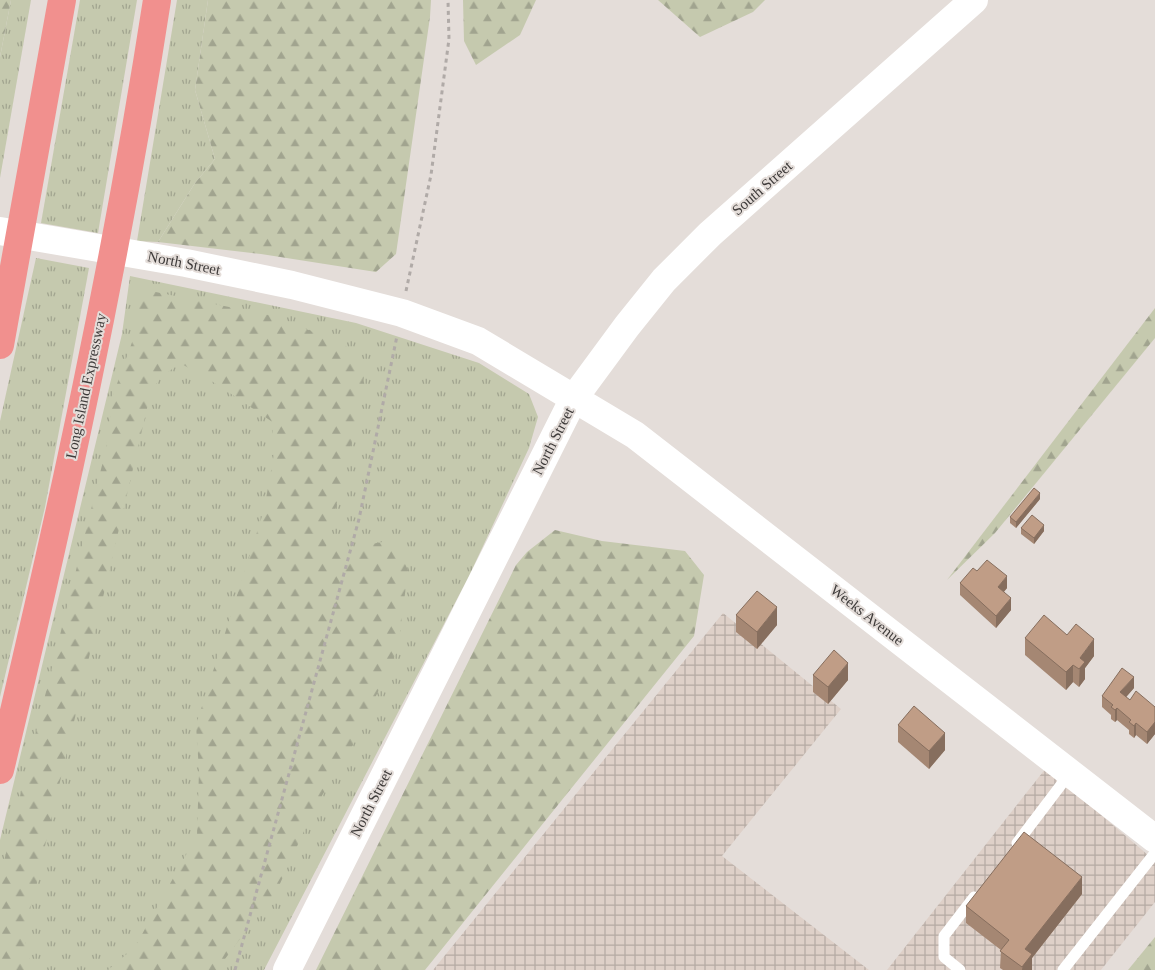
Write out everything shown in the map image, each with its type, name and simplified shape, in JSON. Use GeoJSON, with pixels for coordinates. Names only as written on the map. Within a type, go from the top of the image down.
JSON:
{"type":"FeatureCollection","features":[{"type":"Feature","properties":{"kind":"highway"},"geometry":{"type":"LineString","coordinates":[[0,345],[62,0]]}},
{"type":"Feature","properties":{"kind":"highway","name":"Long Island Expressway"},"geometry":{"type":"LineString","coordinates":[[0,770],[34,627],[96,344],[157,0]]}},
{"type":"Feature","properties":{"kind":"street","name":"South Street"},"geometry":{"type":"LineString","coordinates":[[574,398],[626,326],[664,280],[710,234],[974,0]]}},
{"type":"Feature","properties":{"kind":"street","name":"North Street"},"geometry":{"type":"LineString","coordinates":[[0,231],[186,263],[292,285],[402,313],[478,341],[574,398],[287,970]]}},
{"type":"Feature","properties":{"kind":"street","name":"Weeks Avenue"},"geometry":{"type":"LineString","coordinates":[[574,398],[635,435],[1155,839]]}},
{"type":"Feature","properties":{"kind":"lane"},"geometry":{"type":"LineString","coordinates":[[1008,854],[1070,773]]}},
{"type":"Feature","properties":{"kind":"lane"},"geometry":{"type":"LineString","coordinates":[[1063,970],[1155,853]]}},
{"type":"Feature","properties":{"kind":"lane"},"geometry":{"type":"LineString","coordinates":[[960,970],[944,957],[944,936],[979,891]]}},
{"type":"Feature","properties":{"kind":"path"},"geometry":{"type":"LineString","coordinates":[[235,970],[360,519],[431,175],[449,39],[448,0]]}},
{"type":"Feature","properties":{"kind":"shaded area"},"geometry":{"type":"Polygon","coordinates":[[[723,613],[841,709],[722,856],[869,970],[433,970],[723,613]]]}},
{"type":"Feature","properties":{"kind":"shaded area"},"geometry":{"type":"Polygon","coordinates":[[[1046,768],[1155,861],[1155,902],[1101,970],[887,970],[1046,768]]]}},
{"type":"Feature","properties":{"kind":"green space"},"geometry":{"type":"Polygon","coordinates":[[[0,0],[11,0],[0,57],[0,0]]]}},
{"type":"Feature","properties":{"kind":"green space"},"geometry":{"type":"Polygon","coordinates":[[[11,0],[31,0],[0,178],[0,57],[11,0]]]}},
{"type":"Feature","properties":{"kind":"green space"},"geometry":{"type":"Polygon","coordinates":[[[80,0],[137,0],[98,233],[41,223],[80,0]]]}},
{"type":"Feature","properties":{"kind":"green space"},"geometry":{"type":"Polygon","coordinates":[[[177,0],[208,0],[195,90],[215,159],[195,183],[158,242],[137,241],[177,0]]]}},
{"type":"Feature","properties":{"kind":"green space"},"geometry":{"type":"Polygon","coordinates":[[[208,0],[431,0],[396,254],[376,272],[261,254],[158,242],[195,183],[215,159],[195,90],[208,0]]]}},
{"type":"Feature","properties":{"kind":"green space"},"geometry":{"type":"Polygon","coordinates":[[[463,0],[536,0],[520,35],[476,65],[464,41],[463,0]]]}},
{"type":"Feature","properties":{"kind":"green space"},"geometry":{"type":"Polygon","coordinates":[[[658,0],[765,0],[753,12],[700,37],[658,0]]]}},
{"type":"Feature","properties":{"kind":"green space"},"geometry":{"type":"Polygon","coordinates":[[[36,258],[89,268],[45,507],[0,697],[0,421],[36,258]]]}},
{"type":"Feature","properties":{"kind":"green space"},"geometry":{"type":"Polygon","coordinates":[[[130,276],[356,323],[479,363],[529,394],[538,417],[529,448],[469,576],[264,970],[0,970],[0,840],[122,334],[130,276]]]}},
{"type":"Feature","properties":{"kind":"green space"},"geometry":{"type":"Polygon","coordinates":[[[136,288],[278,317],[346,346],[364,377],[357,420],[325,552],[394,540],[408,570],[398,649],[353,745],[315,807],[278,888],[225,959],[221,970],[108,970],[135,947],[197,835],[199,771],[196,725],[264,510],[275,448],[271,421],[218,385],[180,363],[159,379],[150,396],[24,936],[32,970],[0,970],[0,878],[106,449],[113,395],[135,334],[136,288]]]}},
{"type":"Feature","properties":{"kind":"green space"},"geometry":{"type":"Polygon","coordinates":[[[1155,308],[1155,338],[995,533],[947,580],[1155,308]]]}},
{"type":"Feature","properties":{"kind":"green space"},"geometry":{"type":"Polygon","coordinates":[[[555,530],[602,541],[685,551],[704,575],[694,636],[425,970],[316,970],[516,565],[527,552],[555,530]]]}},
{"type":"Feature","properties":{"kind":"green space"},"geometry":{"type":"Polygon","coordinates":[[[1155,937],[1155,970],[1128,970],[1155,937]]]}},
{"type":"Feature","properties":{"kind":"building"},"geometry":{"type":"Polygon","coordinates":[[[1034,488],[1040,493],[1016,522],[1010,517],[1034,488]]]}},
{"type":"Feature","properties":{"kind":"building"},"geometry":{"type":"Polygon","coordinates":[[[1032,515],[1044,525],[1034,538],[1021,528],[1032,515]]]}},
{"type":"Feature","properties":{"kind":"building"},"geometry":{"type":"Polygon","coordinates":[[[987,560],[1007,576],[998,587],[1011,598],[996,616],[960,583],[973,568],[977,571],[987,560]]]}},
{"type":"Feature","properties":{"kind":"building"},"geometry":{"type":"Polygon","coordinates":[[[757,591],[777,607],[757,632],[736,615],[757,591]]]}},
{"type":"Feature","properties":{"kind":"building"},"geometry":{"type":"Polygon","coordinates":[[[1044,615],[1067,635],[1076,624],[1094,639],[1080,658],[1085,662],[1079,669],[1073,665],[1066,672],[1025,638],[1044,615]]]}},
{"type":"Feature","properties":{"kind":"building"},"geometry":{"type":"Polygon","coordinates":[[[834,650],[848,663],[828,687],[813,675],[834,650]]]}},
{"type":"Feature","properties":{"kind":"building"},"geometry":{"type":"Polygon","coordinates":[[[1122,668],[1134,677],[1120,692],[1130,700],[1136,691],[1155,707],[1155,722],[1147,732],[1136,723],[1134,726],[1129,722],[1131,720],[1117,708],[1115,710],[1111,707],[1113,705],[1102,696],[1122,668]]]}},
{"type":"Feature","properties":{"kind":"building"},"geometry":{"type":"Polygon","coordinates":[[[914,706],[945,733],[929,751],[898,725],[914,706]]]}},
{"type":"Feature","properties":{"kind":"building"},"geometry":{"type":"Polygon","coordinates":[[[1024,832],[1082,877],[1025,949],[1032,954],[1022,967],[1000,951],[1009,940],[966,906],[1024,832]]]}}]}
